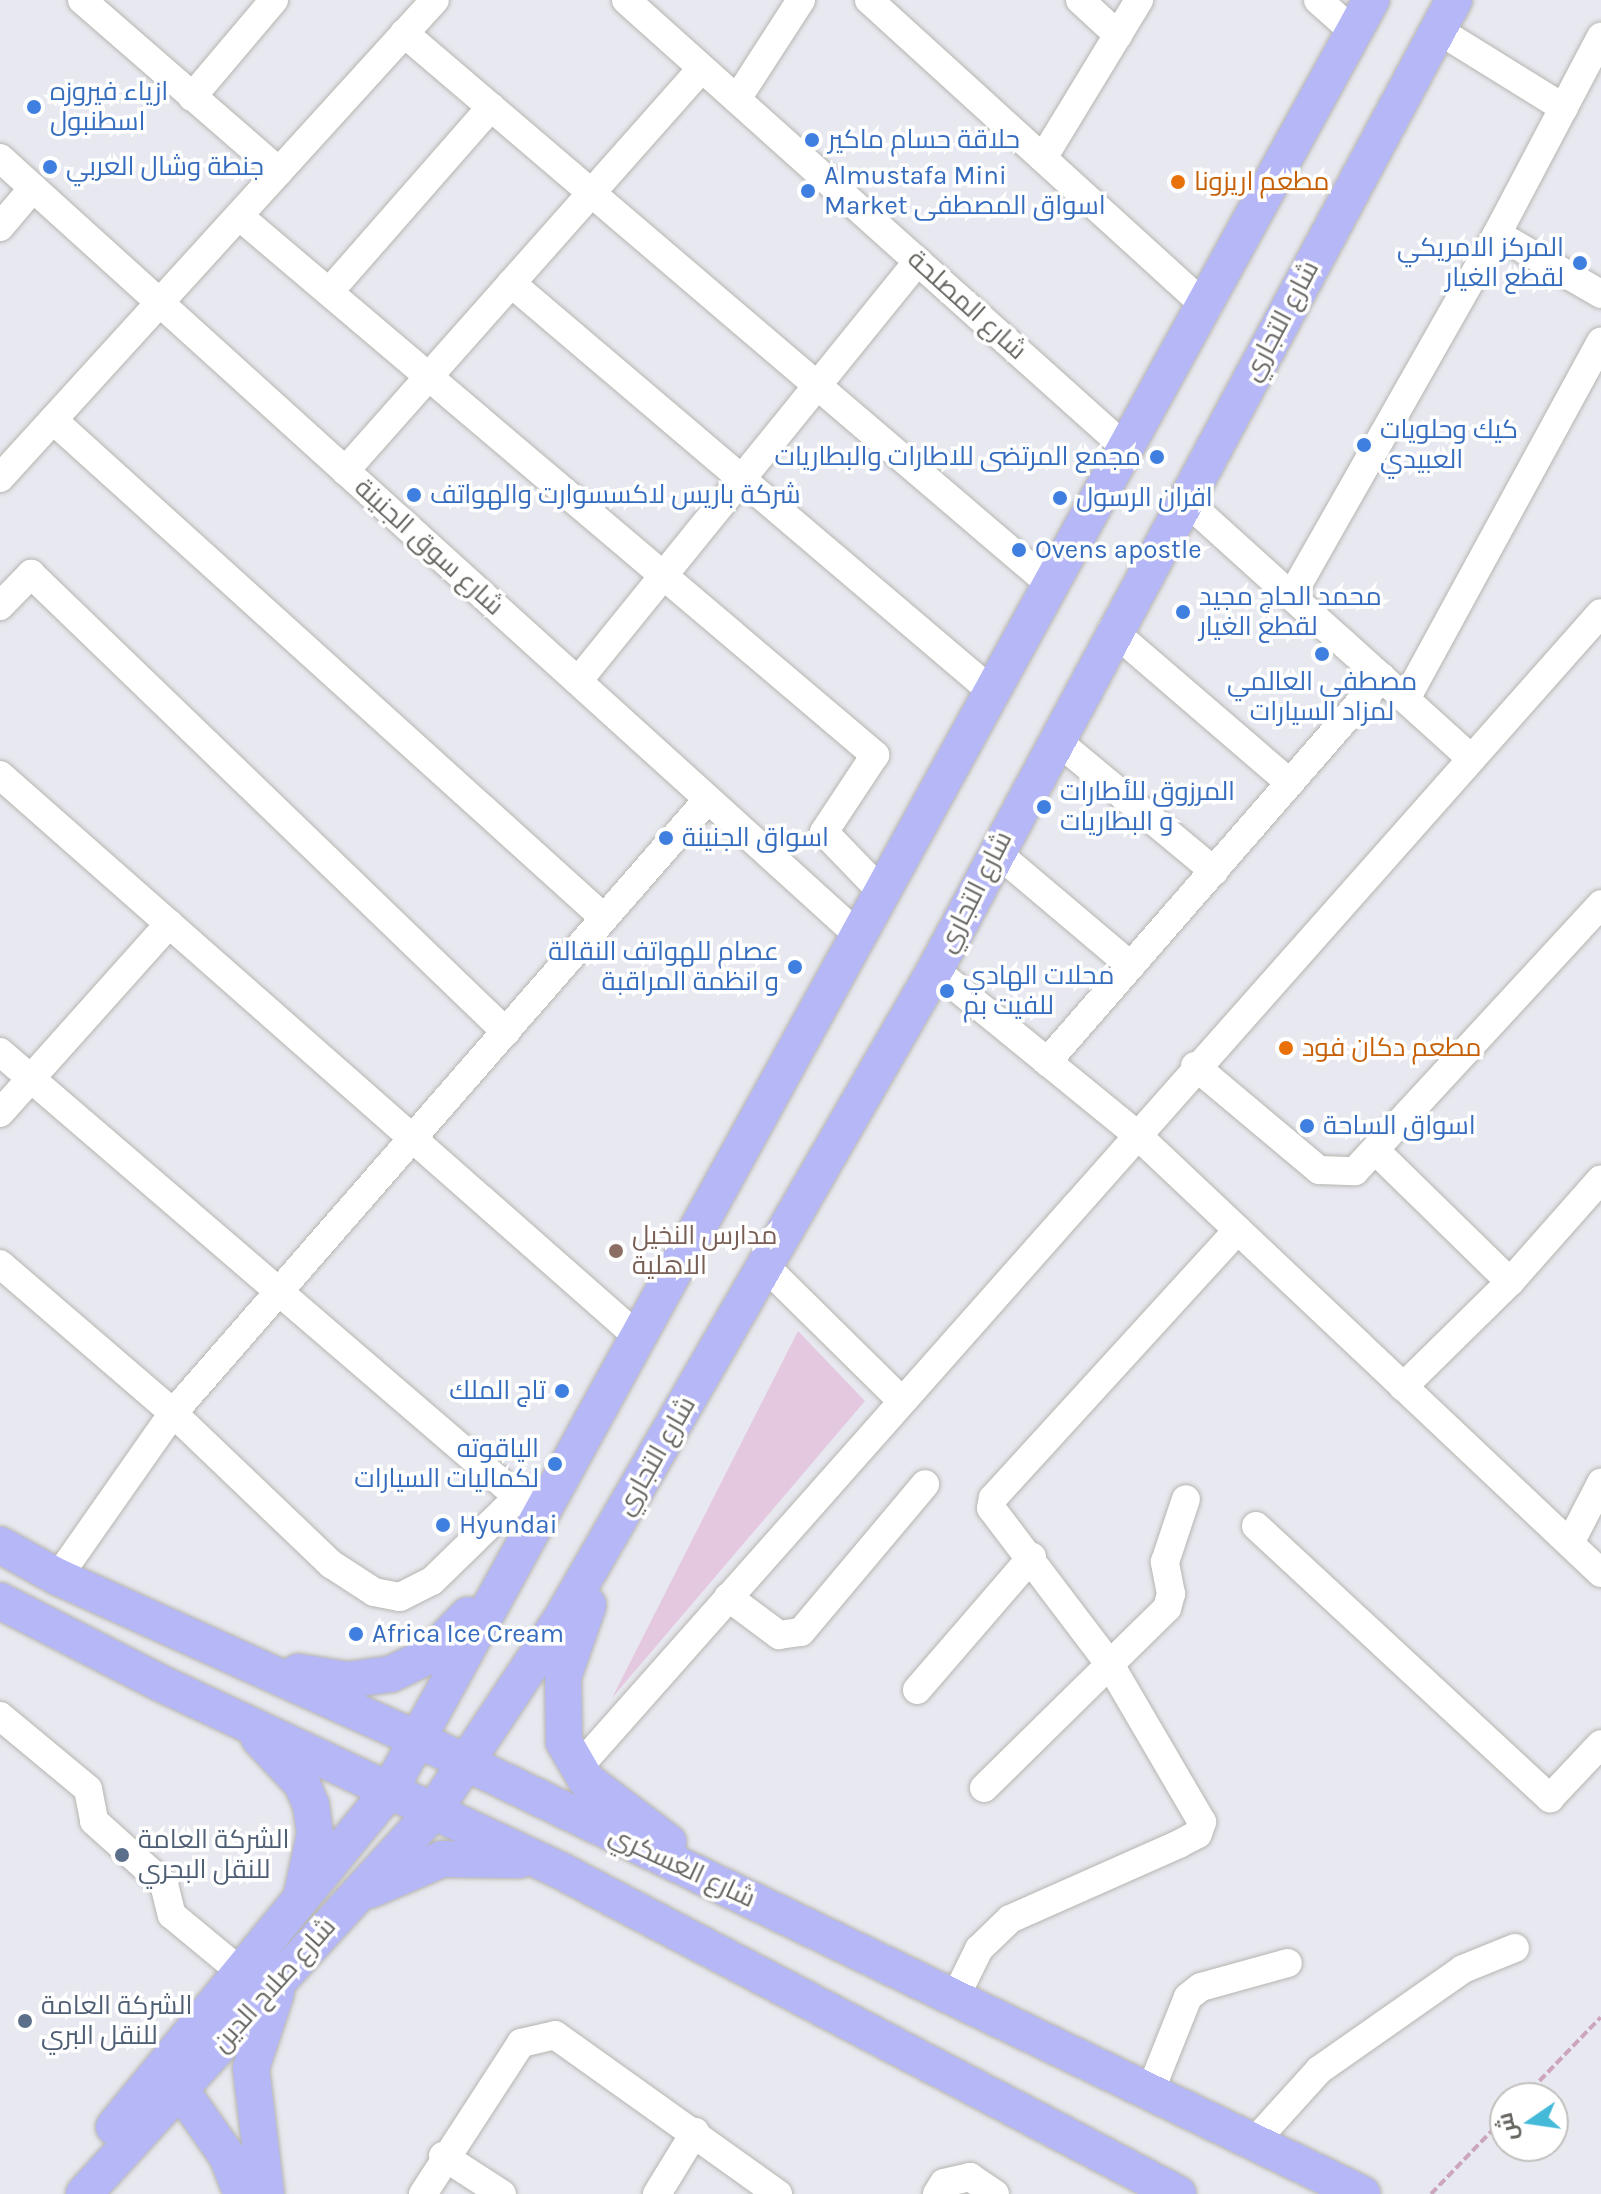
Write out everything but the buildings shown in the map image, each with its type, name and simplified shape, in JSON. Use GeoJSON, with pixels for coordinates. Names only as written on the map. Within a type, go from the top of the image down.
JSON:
{"type":"FeatureCollection","features":[{"type":"Feature","properties":{"kind":"main road"},"geometry":{"type":"LineString","coordinates":[[417,1739],[508,1568],[528,1507],[637,1336],[990,690],[1207,308],[1371,0]]}},
{"type":"Feature","properties":{"kind":"main road","name":"شارع التجاري"},"geometry":{"type":"LineString","coordinates":[[433,1812],[563,1616],[935,970],[1112,630],[1446,15]]}},
{"type":"Feature","properties":{"kind":"main road"},"geometry":{"type":"LineString","coordinates":[[619,1520],[563,1677],[562,1727],[577,1769],[614,1803],[741,1895]]}},
{"type":"Feature","properties":{"kind":"main road","name":"شارع العسكري"},"geometry":{"type":"LineString","coordinates":[[0,1545],[58,1577],[417,1739],[463,1765],[741,1895],[1362,2194]]}},
{"type":"Feature","properties":{"kind":"main road"},"geometry":{"type":"LineString","coordinates":[[233,1658],[347,1680],[391,1674],[439,1647],[508,1568]]}},
{"type":"Feature","properties":{"kind":"main road"},"geometry":{"type":"LineString","coordinates":[[0,1601],[248,1729],[277,1753],[302,1784],[315,1834],[300,1903]]}},
{"type":"Feature","properties":{"kind":"main road"},"geometry":{"type":"LineString","coordinates":[[160,1683],[563,1872],[1178,2194]]}},
{"type":"Feature","properties":{"kind":"main road","name":"شارع صلاح الدين"},"geometry":{"type":"LineString","coordinates":[[84,2194],[134,2140],[242,1973],[389,1791],[417,1739]]}},
{"type":"Feature","properties":{"kind":"main road","name":"شارع صلاح الدين"},"geometry":{"type":"LineString","coordinates":[[61,2194],[173,2078],[282,1976],[433,1812]]}},
{"type":"Feature","properties":{"kind":"main road"},"geometry":{"type":"LineString","coordinates":[[334,1918],[395,1876],[442,1859],[513,1859],[563,1872]]}},
{"type":"Feature","properties":{"kind":"main road"},"geometry":{"type":"LineString","coordinates":[[266,2194],[251,2068],[282,1976]]}},
{"type":"Feature","properties":{"kind":"main road"},"geometry":{"type":"LineString","coordinates":[[173,2078],[227,2156],[242,2194]]}},
{"type":"Feature","properties":{"kind":"main road"},"geometry":{"type":"LineString","coordinates":[[134,2140],[157,2130],[179,2130],[227,2156]]}},
{"type":"Feature","properties":{"kind":"street"},"geometry":{"type":"LineString","coordinates":[[82,0],[279,171]]}},
{"type":"Feature","properties":{"kind":"street"},"geometry":{"type":"LineString","coordinates":[[0,478],[435,0]]}},
{"type":"Feature","properties":{"kind":"street","name":"شارع المصلحة"},"geometry":{"type":"LineString","coordinates":[[626,0],[1128,450]]}},
{"type":"Feature","properties":{"kind":"street"},"geometry":{"type":"LineString","coordinates":[[737,99],[801,0]]}},
{"type":"Feature","properties":{"kind":"street"},"geometry":{"type":"LineString","coordinates":[[869,0],[1207,308]]}},
{"type":"Feature","properties":{"kind":"street"},"geometry":{"type":"LineString","coordinates":[[1080,0],[1118,35]]}},
{"type":"Feature","properties":{"kind":"street"},"geometry":{"type":"LineString","coordinates":[[1043,158],[1139,0]]}},
{"type":"Feature","properties":{"kind":"street"},"geometry":{"type":"LineString","coordinates":[[1318,0],[1354,32]]}},
{"type":"Feature","properties":{"kind":"street"},"geometry":{"type":"LineString","coordinates":[[192,97],[263,4]]}},
{"type":"Feature","properties":{"kind":"street"},"geometry":{"type":"LineString","coordinates":[[1446,15],[1564,108]]}},
{"type":"Feature","properties":{"kind":"street"},"geometry":{"type":"LineString","coordinates":[[404,33],[1051,585]]}},
{"type":"Feature","properties":{"kind":"street"},"geometry":{"type":"LineString","coordinates":[[1292,595],[1497,234],[1601,37]]}},
{"type":"Feature","properties":{"kind":"street"},"geometry":{"type":"LineString","coordinates":[[345,471],[702,68]]}},
{"type":"Feature","properties":{"kind":"street"},"geometry":{"type":"LineString","coordinates":[[329,292],[491,107]]}},
{"type":"Feature","properties":{"kind":"street","name":"شارع سوق الجنينة"},"geometry":{"type":"LineString","coordinates":[[0,158],[858,935]]}},
{"type":"Feature","properties":{"kind":"street"},"geometry":{"type":"LineString","coordinates":[[0,227],[33,188]]}},
{"type":"Feature","properties":{"kind":"street"},"geometry":{"type":"LineString","coordinates":[[239,216],[875,755],[824,832],[882,892]]}},
{"type":"Feature","properties":{"kind":"street"},"geometry":{"type":"LineString","coordinates":[[1497,234],[1601,294]]}},
{"type":"Feature","properties":{"kind":"street"},"geometry":{"type":"LineString","coordinates":[[578,681],[918,261]]}},
{"type":"Feature","properties":{"kind":"street"},"geometry":{"type":"LineString","coordinates":[[511,283],[990,690]]}},
{"type":"Feature","properties":{"kind":"street"},"geometry":{"type":"LineString","coordinates":[[1406,699],[1601,342]]}},
{"type":"Feature","properties":{"kind":"street"},"geometry":{"type":"LineString","coordinates":[[53,420],[604,918]]}},
{"type":"Feature","properties":{"kind":"street"},"geometry":{"type":"LineString","coordinates":[[1185,500],[1471,758]]}},
{"type":"Feature","properties":{"kind":"street"},"geometry":{"type":"LineString","coordinates":[[0,606],[31,574],[506,1032]]}},
{"type":"Feature","properties":{"kind":"street"},"geometry":{"type":"LineString","coordinates":[[577,1769],[1135,1133],[1601,613]]}},
{"type":"Feature","properties":{"kind":"street"},"geometry":{"type":"LineString","coordinates":[[1112,630],[1290,783]]}},
{"type":"Feature","properties":{"kind":"street"},"geometry":{"type":"LineString","coordinates":[[1047,1062],[1382,677]]}},
{"type":"Feature","properties":{"kind":"street"},"geometry":{"type":"LineString","coordinates":[[1055,739],[1214,871]]}},
{"type":"Feature","properties":{"kind":"street"},"geometry":{"type":"LineString","coordinates":[[0,775],[637,1336]]}},
{"type":"Feature","properties":{"kind":"street"},"geometry":{"type":"LineString","coordinates":[[58,1577],[173,1413],[708,799]]}},
{"type":"Feature","properties":{"kind":"street"},"geometry":{"type":"LineString","coordinates":[[995,851],[1131,966]]}},
{"type":"Feature","properties":{"kind":"street"},"geometry":{"type":"LineString","coordinates":[[1195,1066],[1319,1170],[1355,1171],[1377,1152],[1601,904]]}},
{"type":"Feature","properties":{"kind":"street"},"geometry":{"type":"LineString","coordinates":[[0,1113],[169,924]]}},
{"type":"Feature","properties":{"kind":"street"},"geometry":{"type":"LineString","coordinates":[[935,970],[1135,1133],[1601,1573]]}},
{"type":"Feature","properties":{"kind":"street"},"geometry":{"type":"LineString","coordinates":[[0,1052],[281,1289],[528,1507],[432,1581],[400,1597],[351,1580],[173,1413],[0,1264]]}},
{"type":"Feature","properties":{"kind":"street"},"geometry":{"type":"LineString","coordinates":[[1377,1152],[1510,1282]]}},
{"type":"Feature","properties":{"kind":"street"},"geometry":{"type":"LineString","coordinates":[[1403,1387],[1510,1282],[1601,1179]]}},
{"type":"Feature","properties":{"kind":"street"},"geometry":{"type":"LineString","coordinates":[[955,1998],[979,1949],[1010,1919],[1198,1834],[1200,1811],[1111,1666],[1032,1557],[995,1515],[993,1498],[1238,1230]]}},
{"type":"Feature","properties":{"kind":"street"},"geometry":{"type":"LineString","coordinates":[[765,1266],[901,1400]]}},
{"type":"Feature","properties":{"kind":"street"},"geometry":{"type":"LineString","coordinates":[[1570,1543],[1601,1483]]}},
{"type":"Feature","properties":{"kind":"street"},"geometry":{"type":"LineString","coordinates":[[728,1597],[779,1635],[801,1632],[925,1484]]}},
{"type":"Feature","properties":{"kind":"street"},"geometry":{"type":"LineString","coordinates":[[984,1788],[1167,1608],[1171,1594],[1165,1562],[1186,1499]]}},
{"type":"Feature","properties":{"kind":"street"},"geometry":{"type":"LineString","coordinates":[[1256,1526],[1550,1798],[1601,1744]]}},
{"type":"Feature","properties":{"kind":"street"},"geometry":{"type":"LineString","coordinates":[[917,1690],[1032,1557]]}},
{"type":"Feature","properties":{"kind":"street"},"geometry":{"type":"LineString","coordinates":[[0,1716],[88,1789],[94,1821],[164,1884],[172,1915],[242,1973]]}},
{"type":"Feature","properties":{"kind":"street"},"geometry":{"type":"LineString","coordinates":[[1254,2142],[1319,2070],[1463,1969],[1515,1948]]}},
{"type":"Feature","properties":{"kind":"street"},"geometry":{"type":"LineString","coordinates":[[1150,2092],[1188,1997],[1201,1987],[1288,1963]]}},
{"type":"Feature","properties":{"kind":"street"},"geometry":{"type":"LineString","coordinates":[[423,2194],[443,2156],[521,2043],[536,2036],[555,2035],[778,2194]]}},
{"type":"Feature","properties":{"kind":"street"},"geometry":{"type":"LineString","coordinates":[[657,2194],[695,2132]]}},
{"type":"Feature","properties":{"kind":"street"},"geometry":{"type":"LineString","coordinates":[[443,2156],[502,2194]]}},
{"type":"Feature","properties":{"kind":"street"},"geometry":{"type":"LineString","coordinates":[[937,2194],[944,2183],[970,2177],[995,2194]]}},
{"type":"Feature","properties":{"kind":"path"},"geometry":{"type":"LineString","coordinates":[[1538,2082],[1601,2017]]}},
{"type":"Feature","properties":{"kind":"path"},"geometry":{"type":"LineString","coordinates":[[1431,2194],[1489,2134]]}},
{"type":"Feature","properties":{"kind":"shaded area"},"geometry":{"type":"Polygon","coordinates":[[[798,1331],[865,1401],[612,1698],[798,1331]]]}},
{"type":"Feature","properties":{"kind":"place","name":"ازياء فيروزه اسطنبول"},"geometry":{"type":"Point","coordinates":[34,107]}},
{"type":"Feature","properties":{"kind":"place","name":"حلاقة حسام ماكير"},"geometry":{"type":"Point","coordinates":[812,140]}},
{"type":"Feature","properties":{"kind":"place","name":"جنطة وشال العربي"},"geometry":{"type":"Point","coordinates":[50,167]}},
{"type":"Feature","properties":{"kind":"place","name":"مطعم اريزونا"},"geometry":{"type":"Point","coordinates":[1178,182]}},
{"type":"Feature","properties":{"kind":"place","name":"Almustafa Mini Market اسواق المصطفى"},"geometry":{"type":"Point","coordinates":[808,191]}},
{"type":"Feature","properties":{"kind":"place","name":"المركز الامريكي لقطع الغيار"},"geometry":{"type":"Point","coordinates":[1580,263]}},
{"type":"Feature","properties":{"kind":"place","name":"كيك وحلويات العبيدي"},"geometry":{"type":"Point","coordinates":[1364,445]}},
{"type":"Feature","properties":{"kind":"place","name":"مجمع المرتضى للاطارات والبطاريات"},"geometry":{"type":"Point","coordinates":[1157,457]}},
{"type":"Feature","properties":{"kind":"place","name":"شركة باريس لاكسسوارت والهواتف"},"geometry":{"type":"Point","coordinates":[414,495]}},
{"type":"Feature","properties":{"kind":"place","name":"افران الرسول"},"geometry":{"type":"Point","coordinates":[1060,498]}},
{"type":"Feature","properties":{"kind":"place","name":"Ovens apostle"},"geometry":{"type":"Point","coordinates":[1019,550]}},
{"type":"Feature","properties":{"kind":"place","name":"محمد الحاج مجيد لقطع الغيار"},"geometry":{"type":"Point","coordinates":[1183,612]}},
{"type":"Feature","properties":{"kind":"place","name":"مصطفى العالمي لمزاد السيارات"},"geometry":{"type":"Point","coordinates":[1322,654]}},
{"type":"Feature","properties":{"kind":"place","name":"المرزوق للأطارات و البطاريات"},"geometry":{"type":"Point","coordinates":[1044,807]}},
{"type":"Feature","properties":{"kind":"place","name":"اسواق الجنينة"},"geometry":{"type":"Point","coordinates":[666,838]}},
{"type":"Feature","properties":{"kind":"place","name":"عصام للهواتف النقالة و انظمة المراقبة"},"geometry":{"type":"Point","coordinates":[795,967]}},
{"type":"Feature","properties":{"kind":"place","name":"محلات الهادي للفيت بم"},"geometry":{"type":"Point","coordinates":[947,991]}},
{"type":"Feature","properties":{"kind":"place","name":"مطعم دكان فود"},"geometry":{"type":"Point","coordinates":[1286,1048]}},
{"type":"Feature","properties":{"kind":"place","name":"اسواق الساحة"},"geometry":{"type":"Point","coordinates":[1307,1126]}},
{"type":"Feature","properties":{"kind":"place","name":"مدارس النخيل الاهلية"},"geometry":{"type":"Point","coordinates":[616,1251]}},
{"type":"Feature","properties":{"kind":"place","name":"تاج الملك"},"geometry":{"type":"Point","coordinates":[562,1391]}},
{"type":"Feature","properties":{"kind":"place","name":"الياقوته لكماليات السيارات"},"geometry":{"type":"Point","coordinates":[555,1464]}},
{"type":"Feature","properties":{"kind":"place","name":"Hyundai"},"geometry":{"type":"Point","coordinates":[443,1525]}},
{"type":"Feature","properties":{"kind":"place","name":"Africa Ice Cream"},"geometry":{"type":"Point","coordinates":[356,1634]}},
{"type":"Feature","properties":{"kind":"place","name":"الشركة العامة للنقل البحري"},"geometry":{"type":"Point","coordinates":[122,1855]}},
{"type":"Feature","properties":{"kind":"place","name":"الشركة العامة للنقل البري"},"geometry":{"type":"Point","coordinates":[25,2021]}}]}
